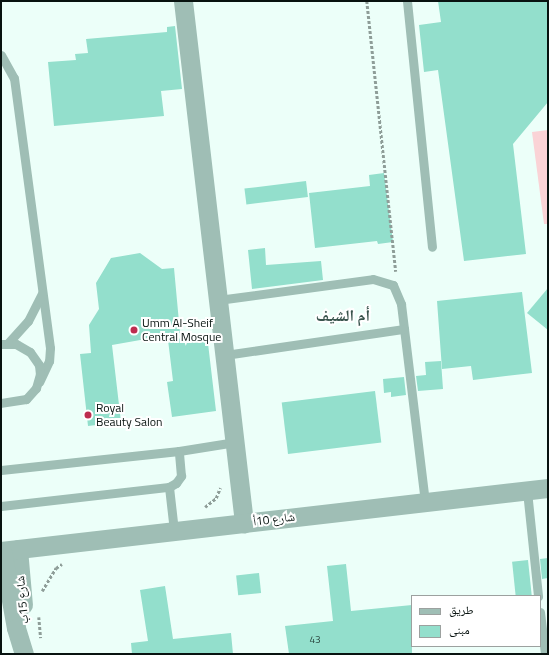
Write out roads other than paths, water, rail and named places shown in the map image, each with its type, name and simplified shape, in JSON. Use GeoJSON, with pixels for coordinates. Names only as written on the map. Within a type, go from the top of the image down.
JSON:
{"type":"FeatureCollection","features":[{"type":"Feature","properties":{"kind":"street"},"geometry":{"type":"LineString","coordinates":[[183,1],[244,523]]}},
{"type":"Feature","properties":{"kind":"street","name":"شارع 10أ"},"geometry":{"type":"LineString","coordinates":[[7,550],[548,488]]}},
{"type":"Feature","properties":{"kind":"street","name":"شارع 15ب"},"geometry":{"type":"LineString","coordinates":[[7,550],[25,628],[24,653]]}},
{"type":"Feature","properties":{"kind":"lane"},"geometry":{"type":"LineString","coordinates":[[407,1],[432,247]]}},
{"type":"Feature","properties":{"kind":"lane"},"geometry":{"type":"LineString","coordinates":[[1,55],[14,78],[50,354],[39,382],[26,398],[1,404]]}},
{"type":"Feature","properties":{"kind":"lane"},"geometry":{"type":"LineString","coordinates":[[218,300],[373,279],[387,281],[393,285],[400,297],[425,502]]}},
{"type":"Feature","properties":{"kind":"lane"},"geometry":{"type":"LineString","coordinates":[[4,344],[28,321],[42,294]]}},
{"type":"Feature","properties":{"kind":"lane"},"geometry":{"type":"LineString","coordinates":[[225,355],[404,330]]}},
{"type":"Feature","properties":{"kind":"lane"},"geometry":{"type":"LineString","coordinates":[[4,344],[24,346],[36,358],[39,366],[39,382]]}},
{"type":"Feature","properties":{"kind":"lane"},"geometry":{"type":"LineString","coordinates":[[1,470],[179,451],[235,442]]}},
{"type":"Feature","properties":{"kind":"lane"},"geometry":{"type":"LineString","coordinates":[[1,506],[169,487],[176,483],[181,476],[179,451]]}},
{"type":"Feature","properties":{"kind":"lane"},"geometry":{"type":"LineString","coordinates":[[169,487],[174,531]]}},
{"type":"Feature","properties":{"kind":"lane"},"geometry":{"type":"LineString","coordinates":[[527,491],[538,595]]}},
{"type":"Feature","properties":{"kind":"lane"},"geometry":{"type":"LineString","coordinates":[[541,622],[544,654]]}},
{"type":"Feature","properties":{"kind":"place","name":"Umm Al-Sheif Central Mosque"},"geometry":{"type":"Point","coordinates":[134,330]}},
{"type":"Feature","properties":{"kind":"place","name":"Royal Beauty Salon"},"geometry":{"type":"Point","coordinates":[88,415]}},
{"type":"Feature","properties":{"kind":"district","name":"أم الشيف"},"geometry":{"type":"Point","coordinates":[343,315]}}]}
